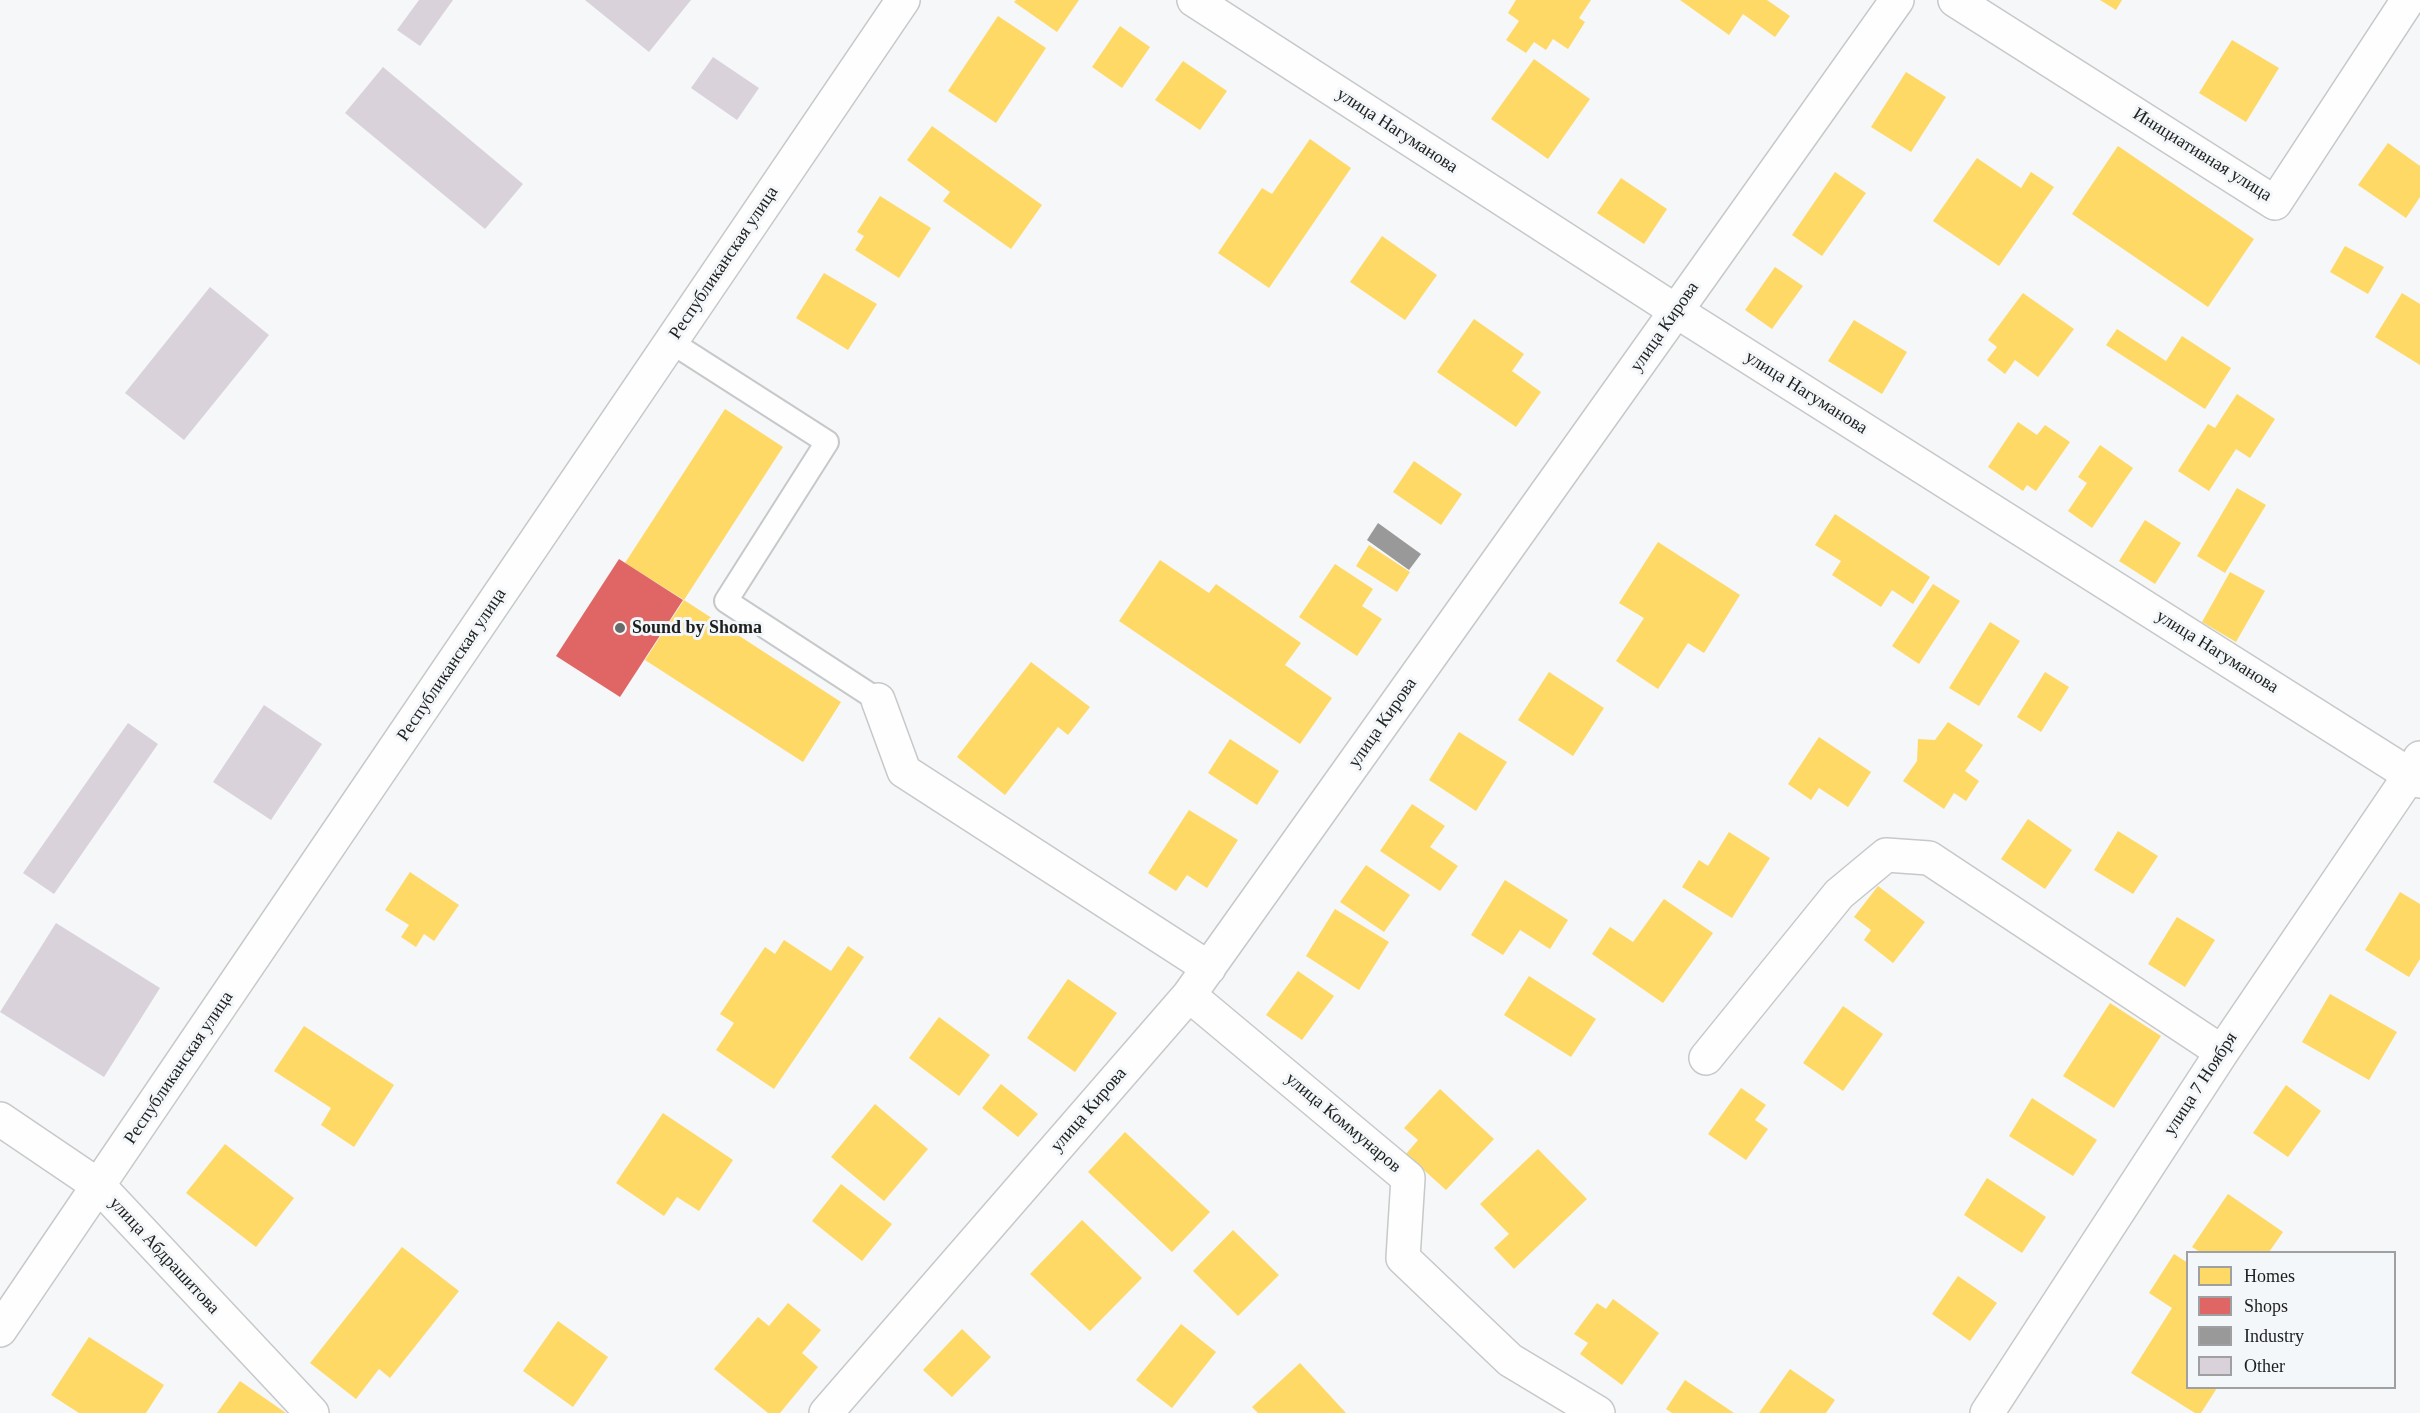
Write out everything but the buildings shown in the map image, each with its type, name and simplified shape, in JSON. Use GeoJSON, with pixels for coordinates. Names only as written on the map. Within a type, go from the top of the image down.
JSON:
{"type":"FeatureCollection","features":[{"type":"Feature","properties":{"kind":"street","name":"Республиканская улица"},"geometry":{"type":"LineString","coordinates":[[0,1330],[903,0]]}},
{"type":"Feature","properties":{"kind":"street","name":"улица Нагуманова"},"geometry":{"type":"LineString","coordinates":[[1194,0],[1676,311],[2417,771]]}},
{"type":"Feature","properties":{"kind":"street","name":"улица Кирова"},"geometry":{"type":"LineString","coordinates":[[826,1413],[1189,995],[1897,0]]}},
{"type":"Feature","properties":{"kind":"street","name":"Инициативная улица"},"geometry":{"type":"LineString","coordinates":[[1955,0],[2276,203],[2408,0]]}},
{"type":"Feature","properties":{"kind":"street"},"geometry":{"type":"LineString","coordinates":[[878,700],[904,771],[1209,968]]}},
{"type":"Feature","properties":{"kind":"street","name":"улица 7 Ноября"},"geometry":{"type":"LineString","coordinates":[[1987,1413],[2222,1052],[2417,771]]}},
{"type":"Feature","properties":{"kind":"street"},"geometry":{"type":"LineString","coordinates":[[1706,1058],[1839,894],[1886,855],[1929,858],[2222,1052]]}},
{"type":"Feature","properties":{"kind":"street","name":"улица Коммунаров"},"geometry":{"type":"LineString","coordinates":[[1189,995],[1408,1178],[1403,1258],[1510,1360],[1598,1413]]}},
{"type":"Feature","properties":{"kind":"street","name":"улица Абдрашитова"},"geometry":{"type":"LineString","coordinates":[[0,1119],[99,1186],[312,1413]]}},
{"type":"Feature","properties":{"kind":"lane"},"geometry":{"type":"LineString","coordinates":[[671,342],[827,442],[726,601],[878,700]]}},
{"type":"Feature","properties":{"kind":"place","name":"Sound by Shoma"},"geometry":{"type":"Point","coordinates":[620,628]}}]}
